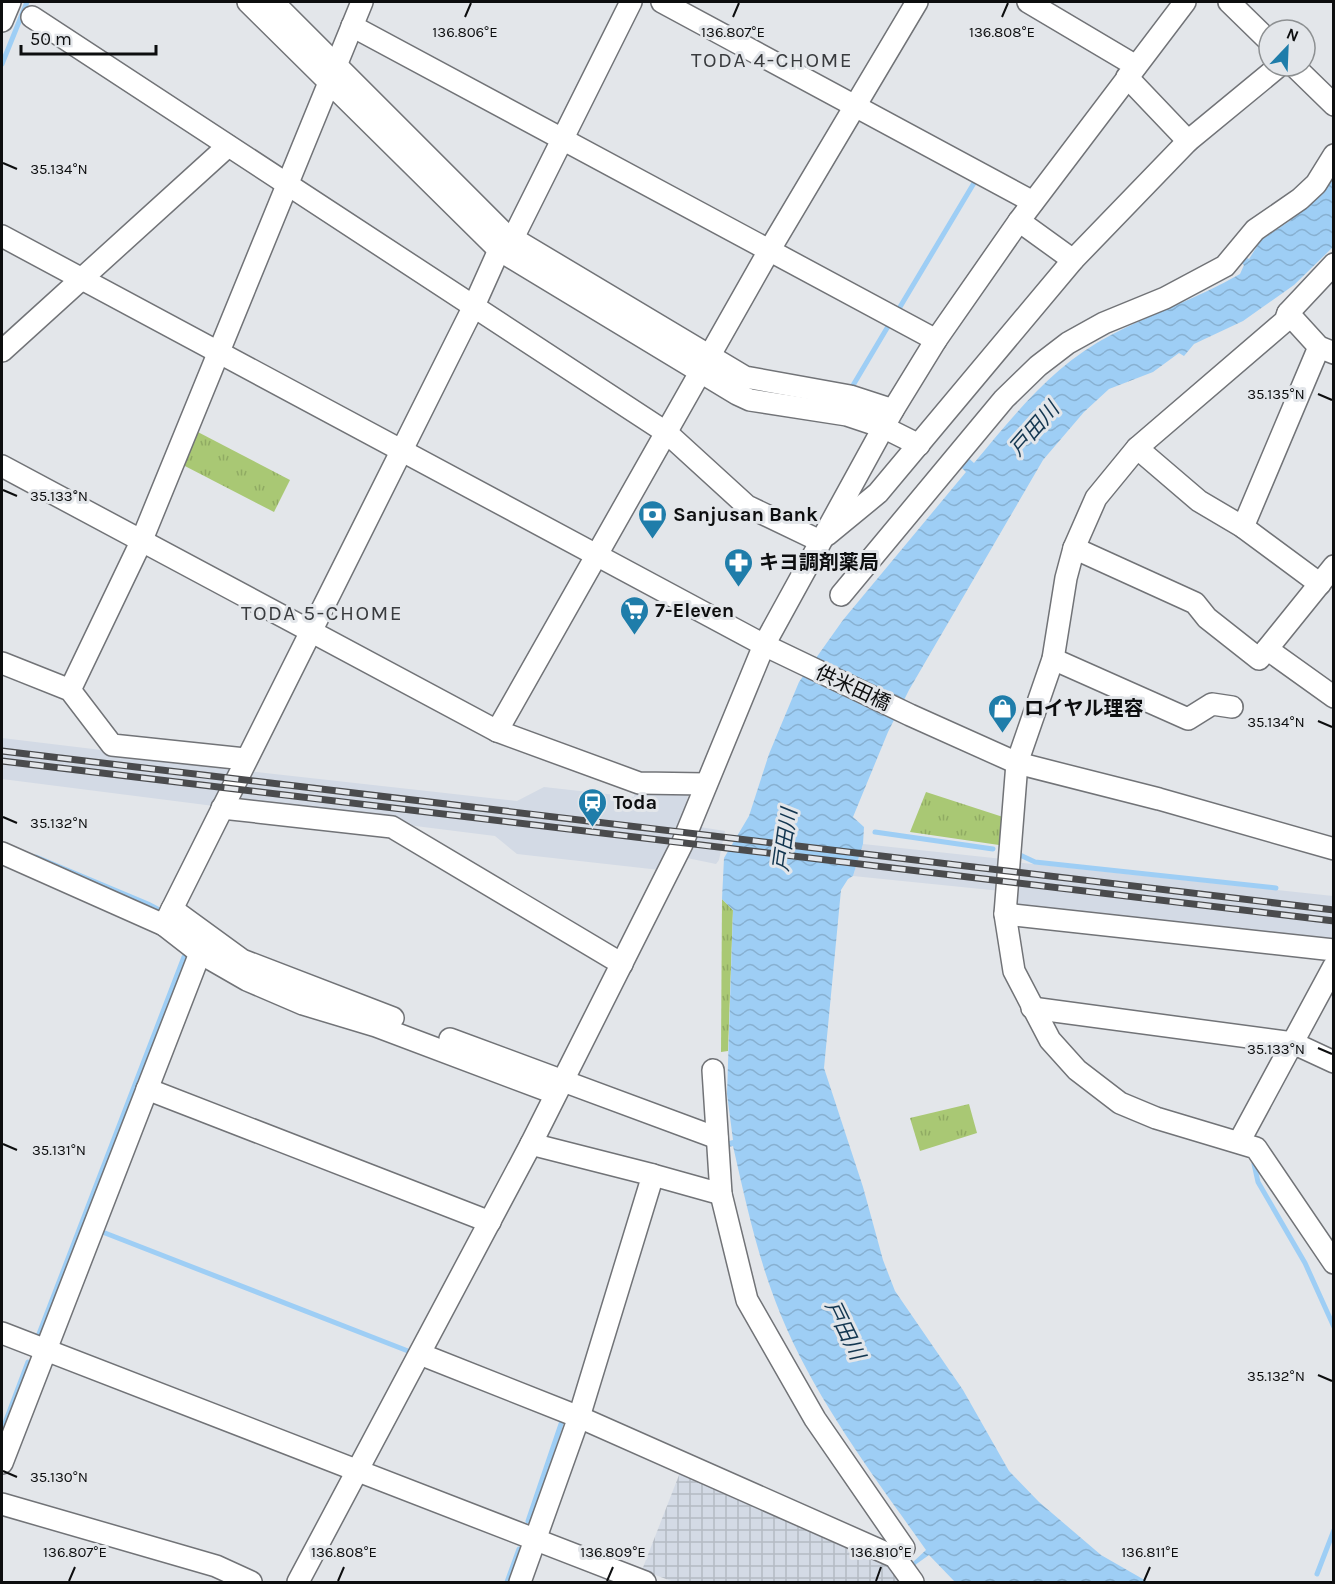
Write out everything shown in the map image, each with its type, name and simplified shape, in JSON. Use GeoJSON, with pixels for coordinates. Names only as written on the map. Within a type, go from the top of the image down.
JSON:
{"type":"FeatureCollection","features":[{"type":"Feature","properties":{"kind":"street"},"geometry":{"type":"LineString","coordinates":[[2,21],[10,2]]}},
{"type":"Feature","properties":{"kind":"street"},"geometry":{"type":"LineString","coordinates":[[248,2],[332,74],[504,232],[506,244],[705,365],[754,381],[850,396],[926,438]]}},
{"type":"Feature","properties":{"kind":"street"},"geometry":{"type":"LineString","coordinates":[[273,2],[332,74]]}},
{"type":"Feature","properties":{"kind":"street"},"geometry":{"type":"LineString","coordinates":[[70,690],[141,542],[362,2]]}},
{"type":"Feature","properties":{"kind":"street"},"geometry":{"type":"LineString","coordinates":[[168,917],[400,451],[632,2]]}},
{"type":"Feature","properties":{"kind":"street"},"geometry":{"type":"LineString","coordinates":[[662,2],[1033,202]]}},
{"type":"Feature","properties":{"kind":"street"},"geometry":{"type":"LineString","coordinates":[[497,732],[770,249],[917,2]]}},
{"type":"Feature","properties":{"kind":"street"},"geometry":{"type":"LineString","coordinates":[[1028,2],[1132,71],[1188,141]]}},
{"type":"Feature","properties":{"kind":"street"},"geometry":{"type":"LineString","coordinates":[[298,1582],[531,1144],[682,844],[764,645],[888,418],[936,340],[1018,220],[1185,2]]}},
{"type":"Feature","properties":{"kind":"street"},"geometry":{"type":"LineString","coordinates":[[1229,2],[1257,29]]}},
{"type":"Feature","properties":{"kind":"street"},"geometry":{"type":"LineString","coordinates":[[32,17],[667,433],[747,506],[820,541]]}},
{"type":"Feature","properties":{"kind":"street"},"geometry":{"type":"LineString","coordinates":[[352,27],[936,340]]}},
{"type":"Feature","properties":{"kind":"street"},"geometry":{"type":"LineString","coordinates":[[820,541],[878,493],[1072,260],[1188,141],[1264,78]]}},
{"type":"Feature","properties":{"kind":"street"},"geometry":{"type":"LineString","coordinates":[[1306,78],[1334,105]]}},
{"type":"Feature","properties":{"kind":"street"},"geometry":{"type":"LineString","coordinates":[[2,351],[228,146]]}},
{"type":"Feature","properties":{"kind":"street"},"geometry":{"type":"LineString","coordinates":[[841,595],[1004,399],[1038,366],[1068,343],[1104,323],[1165,298],[1225,266],[1255,230],[1300,199],[1316,184],[1334,155]]}},
{"type":"Feature","properties":{"kind":"street"},"geometry":{"type":"LineString","coordinates":[[1018,220],[1072,260]]}},
{"type":"Feature","properties":{"kind":"street","name":"供米田橋"},"geometry":{"type":"LineString","coordinates":[[2,236],[764,645],[910,715],[1017,763],[1159,799],[1334,849]]}},
{"type":"Feature","properties":{"kind":"street"},"geometry":{"type":"LineString","coordinates":[[1334,264],[1288,313],[1285,321],[1137,448],[1096,498],[1074,548],[1066,578],[1053,659],[1017,763],[1005,914],[1014,971],[1050,1040],[1077,1070],[1120,1103],[1156,1118],[1256,1149],[1334,1263]]}},
{"type":"Feature","properties":{"kind":"street"},"geometry":{"type":"LineString","coordinates":[[1243,527],[1326,350],[1288,313]]}},
{"type":"Feature","properties":{"kind":"street"},"geometry":{"type":"LineString","coordinates":[[1137,448],[1199,501],[1243,527],[1320,584]]}},
{"type":"Feature","properties":{"kind":"street"},"geometry":{"type":"LineString","coordinates":[[2,466],[497,732],[639,783],[706,784]]}},
{"type":"Feature","properties":{"kind":"street"},"geometry":{"type":"LineString","coordinates":[[1074,548],[1195,603],[1207,618],[1259,659],[1334,566]]}},
{"type":"Feature","properties":{"kind":"street"},"geometry":{"type":"LineString","coordinates":[[1267,649],[1334,697]]}},
{"type":"Feature","properties":{"kind":"street"},"geometry":{"type":"LineString","coordinates":[[1053,659],[1188,719],[1212,704],[1232,707]]}},
{"type":"Feature","properties":{"kind":"street"},"geometry":{"type":"LineString","coordinates":[[2,663],[70,690],[112,745],[245,759]]}},
{"type":"Feature","properties":{"kind":"street"},"geometry":{"type":"LineString","coordinates":[[222,808],[392,827],[622,964]]}},
{"type":"Feature","properties":{"kind":"street"},"geometry":{"type":"LineString","coordinates":[[2,853],[168,917],[243,960],[558,1087]]}},
{"type":"Feature","properties":{"kind":"street"},"geometry":{"type":"LineString","coordinates":[[1005,914],[1334,950]]}},
{"type":"Feature","properties":{"kind":"street"},"geometry":{"type":"LineString","coordinates":[[168,917],[200,953],[247,980],[303,1004],[717,1138]]}},
{"type":"Feature","properties":{"kind":"street"},"geometry":{"type":"LineString","coordinates":[[2,1463],[200,953]]}},
{"type":"Feature","properties":{"kind":"street"},"geometry":{"type":"LineString","coordinates":[[1239,1142],[1334,966]]}},
{"type":"Feature","properties":{"kind":"street"},"geometry":{"type":"LineString","coordinates":[[1032,1008],[1293,1043],[1334,1062]]}},
{"type":"Feature","properties":{"kind":"street"},"geometry":{"type":"LineString","coordinates":[[713,1070],[721,1194],[747,1300],[815,1419],[904,1548],[895,1557]]}},
{"type":"Feature","properties":{"kind":"street"},"geometry":{"type":"LineString","coordinates":[[147,1089],[490,1222]]}},
{"type":"Feature","properties":{"kind":"street"},"geometry":{"type":"LineString","coordinates":[[531,1144],[721,1194]]}},
{"type":"Feature","properties":{"kind":"street"},"geometry":{"type":"LineString","coordinates":[[520,1582],[579,1417],[653,1175]]}},
{"type":"Feature","properties":{"kind":"street"},"geometry":{"type":"LineString","coordinates":[[2,1333],[645,1582]]}},
{"type":"Feature","properties":{"kind":"street"},"geometry":{"type":"LineString","coordinates":[[420,1353],[579,1417],[895,1557],[913,1582]]}},
{"type":"Feature","properties":{"kind":"street"},"geometry":{"type":"LineString","coordinates":[[2,1504],[216,1566],[251,1582]]}},
{"type":"Feature","properties":{"kind":"shaded area"},"geometry":{"type":"Polygon","coordinates":[[[2,738],[234,766],[214,806],[2,779],[2,738]]]}},
{"type":"Feature","properties":{"kind":"shaded area"},"geometry":{"type":"Polygon","coordinates":[[[247,771],[517,801],[544,787],[634,797],[635,788],[689,791],[685,809],[660,870],[517,854],[495,836],[233,803],[247,771]]]}},
{"type":"Feature","properties":{"kind":"shaded area"},"geometry":{"type":"Polygon","coordinates":[[[700,827],[725,831],[719,860],[716,864],[687,858],[700,827]]]}},
{"type":"Feature","properties":{"kind":"shaded area"},"geometry":{"type":"Polygon","coordinates":[[[863,844],[1003,859],[1001,891],[853,876],[863,844]]]}},
{"type":"Feature","properties":{"kind":"shaded area"},"geometry":{"type":"Polygon","coordinates":[[[1013,862],[1333,896],[1333,941],[1017,904],[1013,862]]]}},
{"type":"Feature","properties":{"kind":"shaded area"},"geometry":{"type":"Polygon","coordinates":[[[681,1470],[887,1562],[903,1582],[674,1582],[642,1570],[681,1470]]]}},
{"type":"Feature","properties":{"kind":"green space"},"geometry":{"type":"Polygon","coordinates":[[[194,430],[290,480],[274,512],[181,464],[194,430]]]}},
{"type":"Feature","properties":{"kind":"green space"},"geometry":{"type":"Polygon","coordinates":[[[926,792],[1003,817],[999,845],[910,832],[926,792]]]}},
{"type":"Feature","properties":{"kind":"green space"},"geometry":{"type":"Polygon","coordinates":[[[722,899],[733,910],[728,1051],[721,1052],[722,899]]]}},
{"type":"Feature","properties":{"kind":"green space"},"geometry":{"type":"Polygon","coordinates":[[[969,1104],[977,1133],[920,1151],[910,1118],[969,1104]]]}},
{"type":"Feature","properties":{"kind":"water","name":"戸田川"},"geometry":{"type":"Polygon","coordinates":[[[1333,173],[1333,247],[1294,285],[1243,321],[1194,344],[1184,356],[1179,353],[1153,372],[1109,389],[1084,412],[1043,460],[909,690],[888,732],[853,817],[864,827],[863,844],[853,876],[848,879],[841,890],[824,1068],[863,1187],[883,1260],[895,1291],[963,1390],[1009,1471],[1039,1502],[1101,1555],[1148,1582],[955,1582],[929,1555],[915,1565],[913,1562],[926,1550],[846,1436],[810,1376],[780,1313],[765,1272],[733,1146],[725,1148],[725,1142],[733,1140],[727,1094],[733,910],[722,899],[724,858],[749,816],[769,754],[799,682],[843,620],[966,472],[960,466],[966,456],[974,463],[1036,392],[1090,347],[1240,274],[1244,265],[1239,261],[1244,256],[1249,259],[1261,240],[1291,220],[1288,216],[1296,211],[1299,214],[1312,202],[1333,173]]]}},
{"type":"Feature","properties":{"kind":"waterway"},"geometry":{"type":"LineString","coordinates":[[2,64],[27,2]]}},
{"type":"Feature","properties":{"kind":"waterway"},"geometry":{"type":"LineString","coordinates":[[897,312],[974,183]]}},
{"type":"Feature","properties":{"kind":"waterway"},"geometry":{"type":"LineString","coordinates":[[852,387],[890,323]]}},
{"type":"Feature","properties":{"kind":"waterway"},"geometry":{"type":"LineString","coordinates":[[875,832],[993,849]]}},
{"type":"Feature","properties":{"kind":"waterway"},"geometry":{"type":"LineString","coordinates":[[1020,855],[1035,862],[1276,888]]}},
{"type":"Feature","properties":{"kind":"waterway"},"geometry":{"type":"LineString","coordinates":[[36,857],[165,913]]}},
{"type":"Feature","properties":{"kind":"waterway"},"geometry":{"type":"LineString","coordinates":[[39,1334],[184,957]]}},
{"type":"Feature","properties":{"kind":"waterway"},"geometry":{"type":"LineString","coordinates":[[1254,1164],[1258,1182],[1305,1263],[1334,1327]]}},
{"type":"Feature","properties":{"kind":"waterway"},"geometry":{"type":"LineString","coordinates":[[105,1233],[408,1351]]}},
{"type":"Feature","properties":{"kind":"waterway"},"geometry":{"type":"LineString","coordinates":[[2,1431],[28,1362]]}},
{"type":"Feature","properties":{"kind":"waterway"},"geometry":{"type":"LineString","coordinates":[[528,1521],[562,1421]]}},
{"type":"Feature","properties":{"kind":"waterway"},"geometry":{"type":"LineString","coordinates":[[1317,1574],[1334,1530]]}},
{"type":"Feature","properties":{"kind":"waterway"},"geometry":{"type":"LineString","coordinates":[[507,1582],[519,1549]]}},
{"type":"Feature","properties":{"kind":"railway"},"geometry":{"type":"LineString","coordinates":[[2,751],[1334,910]]}},
{"type":"Feature","properties":{"kind":"railway"},"geometry":{"type":"LineString","coordinates":[[2,761],[1334,921]]}},
{"type":"Feature","properties":{"kind":"place","name":"Sanjusan Bank"},"geometry":{"type":"Point","coordinates":[652,540]}},
{"type":"Feature","properties":{"kind":"place","name":"キヨ調剤薬局"},"geometry":{"type":"Point","coordinates":[738,588]}},
{"type":"Feature","properties":{"kind":"place","name":"7-Eleven"},"geometry":{"type":"Point","coordinates":[634,636]}},
{"type":"Feature","properties":{"kind":"place","name":"ロイヤル理容"},"geometry":{"type":"Point","coordinates":[1003,734]}},
{"type":"Feature","properties":{"kind":"place","name":"Toda"},"geometry":{"type":"Point","coordinates":[592,828]}},
{"type":"Feature","properties":{"kind":"district","name":"TODA 4-CHOME"},"geometry":{"type":"Point","coordinates":[772,60]}},
{"type":"Feature","properties":{"kind":"district","name":"TODA 5-CHOME"},"geometry":{"type":"Point","coordinates":[322,613]}}]}
